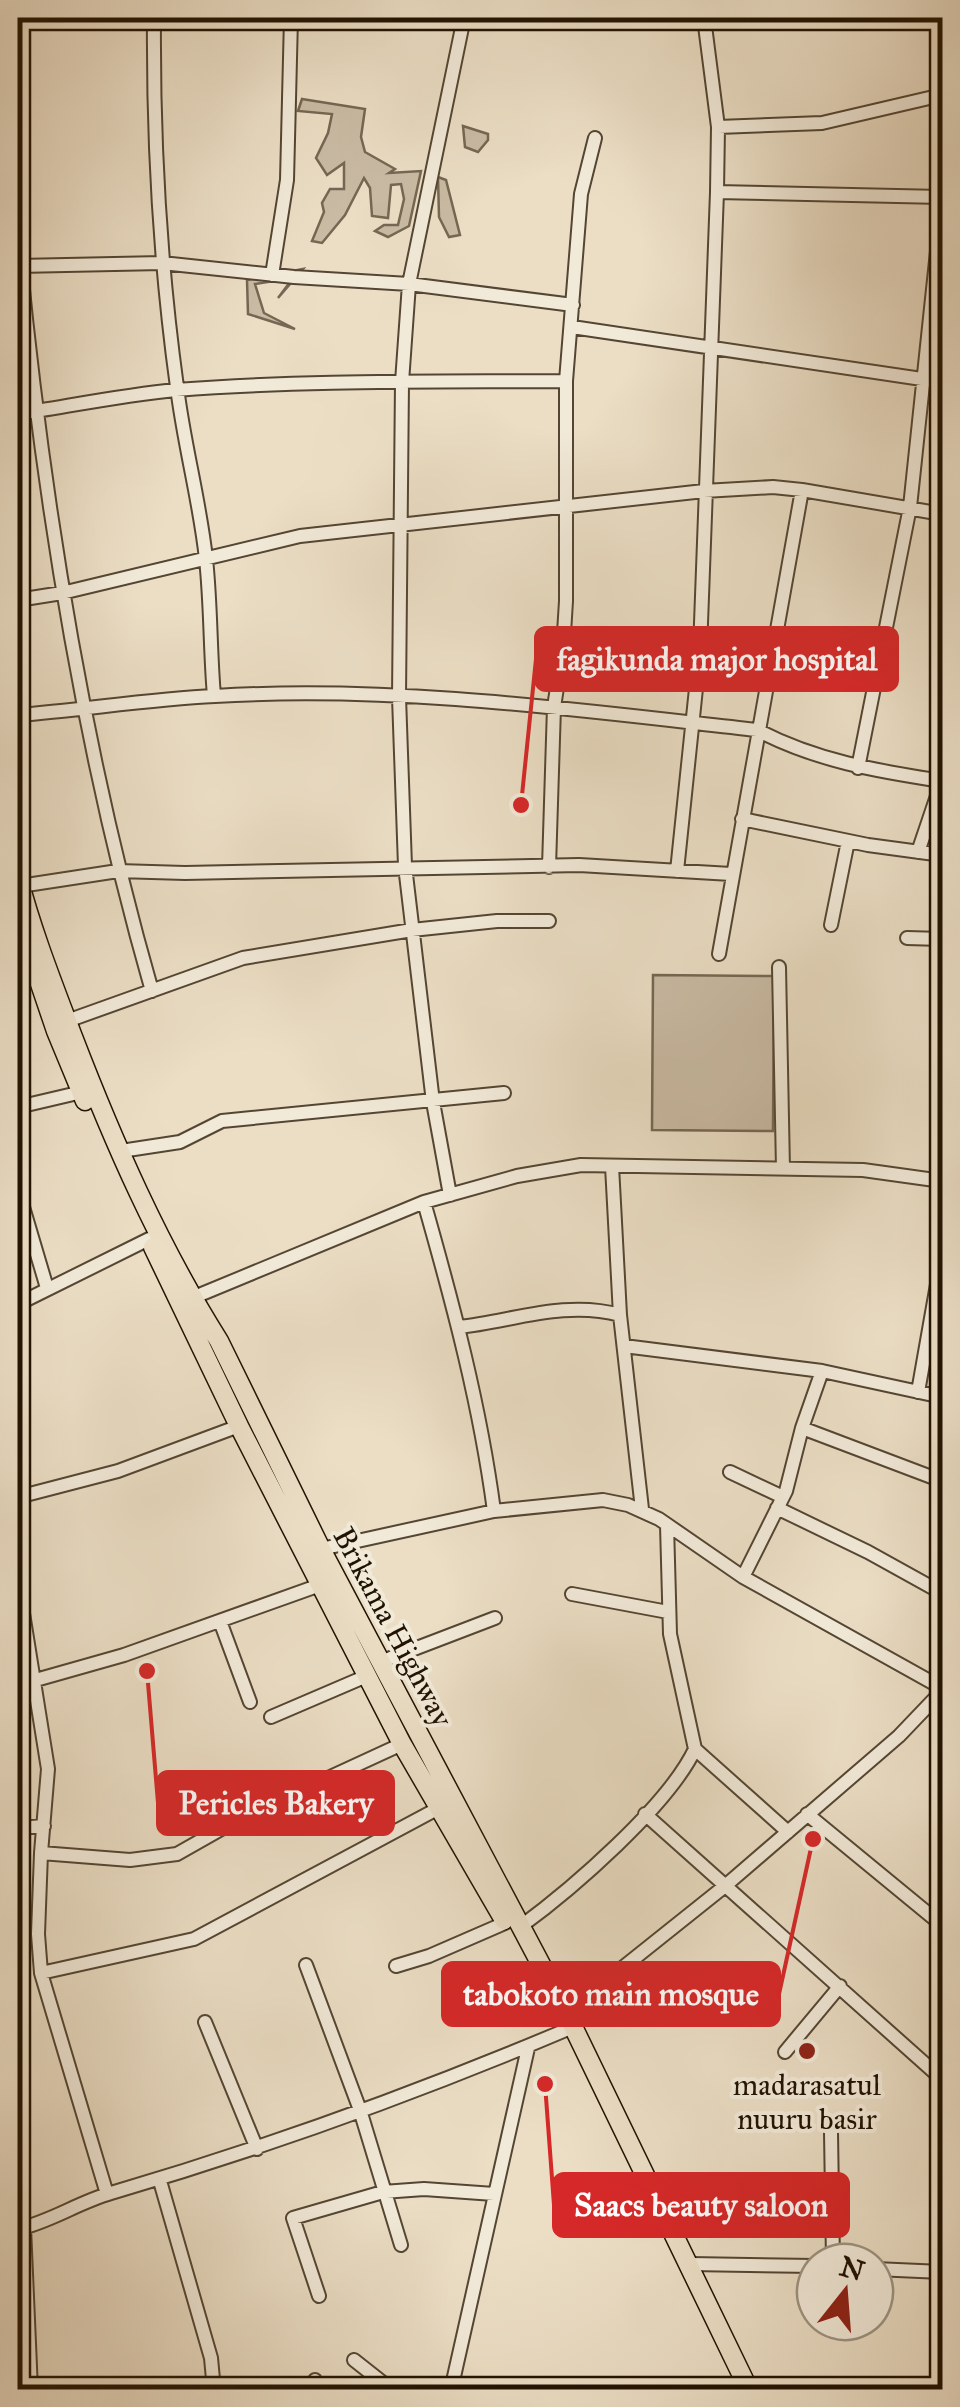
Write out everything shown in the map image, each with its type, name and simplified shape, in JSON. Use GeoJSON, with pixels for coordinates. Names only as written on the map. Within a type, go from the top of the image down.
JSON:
{"type":"FeatureCollection","features":[{"type":"Feature","properties":{"kind":"highway","name":"Brikama Highway"},"geometry":{"type":"LineString","coordinates":[[19,882],[30,955],[67,1021],[121,1152],[192,1298],[239,1426],[320,1585],[374,1669],[563,2020],[690,2264],[749,2390]]}},
{"type":"Feature","properties":{"kind":"highway","name":"Brikama Highway"},"geometry":{"type":"LineString","coordinates":[[18,919],[82,1092],[149,1239],[321,1549],[402,1744],[437,1809],[512,1925]]}},
{"type":"Feature","properties":{"kind":"highway","name":"Brikama Highway"},"geometry":{"type":"LineString","coordinates":[[563,2020],[736,2390]]}},
{"type":"Feature","properties":{"kind":"street"},"geometry":{"type":"LineString","coordinates":[[154,18],[153,137],[158,158],[162,264],[177,390],[206,559],[214,696]]}},
{"type":"Feature","properties":{"kind":"street"},"geometry":{"type":"LineString","coordinates":[[272,275],[287,180],[291,18]]}},
{"type":"Feature","properties":{"kind":"street"},"geometry":{"type":"LineString","coordinates":[[450,1195],[433,1102],[405,866],[399,697],[402,382],[409,284],[464,18]]}},
{"type":"Feature","properties":{"kind":"street"},"geometry":{"type":"LineString","coordinates":[[676,872],[700,650],[716,192],[718,127],[704,18]]}},
{"type":"Feature","properties":{"kind":"street"},"geometry":{"type":"LineString","coordinates":[[941,18],[942,55]]}},
{"type":"Feature","properties":{"kind":"street"},"geometry":{"type":"LineString","coordinates":[[718,127],[822,123],[942,95]]}},
{"type":"Feature","properties":{"kind":"street"},"geometry":{"type":"LineString","coordinates":[[549,867],[554,706],[563,648],[568,506],[566,381],[581,194],[595,138]]}},
{"type":"Feature","properties":{"kind":"street"},"geometry":{"type":"LineString","coordinates":[[716,192],[942,200],[910,507],[858,768]]}},
{"type":"Feature","properties":{"kind":"street"},"geometry":{"type":"LineString","coordinates":[[18,240],[62,593],[118,871],[152,991]]}},
{"type":"Feature","properties":{"kind":"street"},"geometry":{"type":"LineString","coordinates":[[19,266],[162,264],[409,284],[573,305]]}},
{"type":"Feature","properties":{"kind":"street"},"geometry":{"type":"LineString","coordinates":[[572,327],[942,382]]}},
{"type":"Feature","properties":{"kind":"street"},"geometry":{"type":"LineString","coordinates":[[18,414],[177,390],[566,381]]}},
{"type":"Feature","properties":{"kind":"street"},"geometry":{"type":"LineString","coordinates":[[18,600],[300,536],[704,491],[774,487],[942,514]]}},
{"type":"Feature","properties":{"kind":"street"},"geometry":{"type":"LineString","coordinates":[[719,954],[802,490]]}},
{"type":"Feature","properties":{"kind":"street"},"geometry":{"type":"LineString","coordinates":[[18,715],[214,696],[399,697],[554,706],[757,730],[786,745],[858,768],[942,781],[918,852]]}},
{"type":"Feature","properties":{"kind":"street"},"geometry":{"type":"LineString","coordinates":[[742,818],[848,841],[942,855]]}},
{"type":"Feature","properties":{"kind":"street"},"geometry":{"type":"LineString","coordinates":[[831,925],[848,841]]}},
{"type":"Feature","properties":{"kind":"street"},"geometry":{"type":"LineString","coordinates":[[19,882],[118,871],[185,873],[405,866],[579,865],[731,874]]}},
{"type":"Feature","properties":{"kind":"street"},"geometry":{"type":"LineString","coordinates":[[67,1021],[242,958],[412,930],[550,920]]}},
{"type":"Feature","properties":{"kind":"street"},"geometry":{"type":"LineString","coordinates":[[907,938],[942,938]]}},
{"type":"Feature","properties":{"kind":"street"},"geometry":{"type":"LineString","coordinates":[[779,967],[783,1169]]}},
{"type":"Feature","properties":{"kind":"street"},"geometry":{"type":"LineString","coordinates":[[18,1107],[82,1092]]}},
{"type":"Feature","properties":{"kind":"street"},"geometry":{"type":"LineString","coordinates":[[121,1152],[180,1142],[222,1121],[504,1093]]}},
{"type":"Feature","properties":{"kind":"street"},"geometry":{"type":"LineString","coordinates":[[192,1298],[424,1202],[516,1176],[581,1165],[863,1170],[942,1180]]}},
{"type":"Feature","properties":{"kind":"street"},"geometry":{"type":"LineString","coordinates":[[612,1166],[620,1315],[642,1509]]}},
{"type":"Feature","properties":{"kind":"street"},"geometry":{"type":"LineString","coordinates":[[18,1190],[48,1288]]}},
{"type":"Feature","properties":{"kind":"street"},"geometry":{"type":"LineString","coordinates":[[424,1202],[459,1327],[486,1445],[494,1510]]}},
{"type":"Feature","properties":{"kind":"street"},"geometry":{"type":"LineString","coordinates":[[18,1304],[149,1239]]}},
{"type":"Feature","properties":{"kind":"street"},"geometry":{"type":"LineString","coordinates":[[918,1392],[942,1256]]}},
{"type":"Feature","properties":{"kind":"street"},"geometry":{"type":"LineString","coordinates":[[459,1327],[494,1323],[532,1312],[600,1310],[620,1315]]}},
{"type":"Feature","properties":{"kind":"street"},"geometry":{"type":"LineString","coordinates":[[624,1346],[822,1370],[942,1398]]}},
{"type":"Feature","properties":{"kind":"street"},"geometry":{"type":"LineString","coordinates":[[743,1577],[793,1470],[802,1428],[822,1370]]}},
{"type":"Feature","properties":{"kind":"street"},"geometry":{"type":"LineString","coordinates":[[18,1497],[118,1471],[239,1426]]}},
{"type":"Feature","properties":{"kind":"street"},"geometry":{"type":"LineString","coordinates":[[802,1428],[942,1481]]}},
{"type":"Feature","properties":{"kind":"street"},"geometry":{"type":"LineString","coordinates":[[730,1472],[942,1593]]}},
{"type":"Feature","properties":{"kind":"street"},"geometry":{"type":"LineString","coordinates":[[31,2390],[21,2228],[108,2194],[257,2149],[528,2048],[899,1736],[942,1689],[743,1577],[642,1509],[603,1500],[494,1510],[321,1549]]}},
{"type":"Feature","properties":{"kind":"street"},"geometry":{"type":"LineString","coordinates":[[667,1526],[668,1612],[694,1749],[788,1832]]}},
{"type":"Feature","properties":{"kind":"street"},"geometry":{"type":"LineString","coordinates":[[18,1582],[48,1769],[40,1853],[41,1972],[108,2194]]}},
{"type":"Feature","properties":{"kind":"street"},"geometry":{"type":"LineString","coordinates":[[18,1685],[320,1585]]}},
{"type":"Feature","properties":{"kind":"street"},"geometry":{"type":"LineString","coordinates":[[572,1594],[668,1612]]}},
{"type":"Feature","properties":{"kind":"street"},"geometry":{"type":"LineString","coordinates":[[271,1716],[495,1618]]}},
{"type":"Feature","properties":{"kind":"street"},"geometry":{"type":"LineString","coordinates":[[220,1621],[250,1702]]}},
{"type":"Feature","properties":{"kind":"street"},"geometry":{"type":"LineString","coordinates":[[40,1853],[130,1860],[178,1854],[237,1820],[402,1744]]}},
{"type":"Feature","properties":{"kind":"street"},"geometry":{"type":"LineString","coordinates":[[396,1966],[512,1925],[564,1894],[646,1814],[689,1761],[694,1749]]}},
{"type":"Feature","properties":{"kind":"street"},"geometry":{"type":"LineString","coordinates":[[41,1972],[194,1939],[437,1809]]}},
{"type":"Feature","properties":{"kind":"street"},"geometry":{"type":"LineString","coordinates":[[646,1814],[942,2079]]}},
{"type":"Feature","properties":{"kind":"street"},"geometry":{"type":"LineString","coordinates":[[807,1814],[942,1925]]}},
{"type":"Feature","properties":{"kind":"street"},"geometry":{"type":"LineString","coordinates":[[18,1828],[44,1826]]}},
{"type":"Feature","properties":{"kind":"street"},"geometry":{"type":"LineString","coordinates":[[306,1966],[360,2110],[401,2244]]}},
{"type":"Feature","properties":{"kind":"street"},"geometry":{"type":"LineString","coordinates":[[785,2052],[840,1986]]}},
{"type":"Feature","properties":{"kind":"street"},"geometry":{"type":"LineString","coordinates":[[204,2022],[257,2149]]}},
{"type":"Feature","properties":{"kind":"street"},"geometry":{"type":"LineString","coordinates":[[450,2390],[528,2048]]}},
{"type":"Feature","properties":{"kind":"street"},"geometry":{"type":"LineString","coordinates":[[831,2132],[834,2242]]}},
{"type":"Feature","properties":{"kind":"street"},"geometry":{"type":"LineString","coordinates":[[160,2180],[211,2358],[214,2390]]}},
{"type":"Feature","properties":{"kind":"street"},"geometry":{"type":"LineString","coordinates":[[319,2296],[293,2218],[383,2192],[424,2189],[494,2194]]}},
{"type":"Feature","properties":{"kind":"street"},"geometry":{"type":"LineString","coordinates":[[690,2264],[795,2266]]}},
{"type":"Feature","properties":{"kind":"street"},"geometry":{"type":"LineString","coordinates":[[895,2270],[942,2272]]}},
{"type":"Feature","properties":{"kind":"street"},"geometry":{"type":"LineString","coordinates":[[354,2360],[392,2390]]}},
{"type":"Feature","properties":{"kind":"shaded area"},"geometry":{"type":"Polygon","coordinates":[[[302,99],[365,109],[361,137],[365,152],[395,169],[389,173],[421,171],[409,226],[388,237],[375,231],[384,225],[398,225],[404,199],[401,184],[391,185],[388,218],[372,216],[370,188],[364,178],[345,215],[322,243],[312,241],[330,189],[344,189],[344,163],[327,175],[316,158],[332,114],[298,111],[302,99]]]}},
{"type":"Feature","properties":{"kind":"shaded area"},"geometry":{"type":"Polygon","coordinates":[[[463,126],[488,134],[478,152],[465,147],[463,126]]]}},
{"type":"Feature","properties":{"kind":"shaded area"},"geometry":{"type":"Polygon","coordinates":[[[438,177],[446,180],[460,235],[449,237],[439,217],[438,177]]]}},
{"type":"Feature","properties":{"kind":"shaded area"},"geometry":{"type":"Polygon","coordinates":[[[303,269],[278,298],[293,278],[255,284],[264,313],[295,329],[248,314],[247,280],[303,269]]]}},
{"type":"Feature","properties":{"kind":"shaded area"},"geometry":{"type":"Polygon","coordinates":[[[653,975],[774,976],[773,1131],[652,1130],[653,975]]]}},
{"type":"Feature","properties":{"kind":"place","name":"fagikunda major hospital"},"geometry":{"type":"Point","coordinates":[521,805]}},
{"type":"Feature","properties":{"kind":"place","name":"Pericles Bakery"},"geometry":{"type":"Point","coordinates":[147,1671]}},
{"type":"Feature","properties":{"kind":"place","name":"tabokoto main mosque"},"geometry":{"type":"Point","coordinates":[813,1839]}},
{"type":"Feature","properties":{"kind":"place","name":"madarasatul nuuru basir"},"geometry":{"type":"Point","coordinates":[807,2051]}},
{"type":"Feature","properties":{"kind":"place","name":"Saacs beauty saloon"},"geometry":{"type":"Point","coordinates":[545,2084]}}]}
